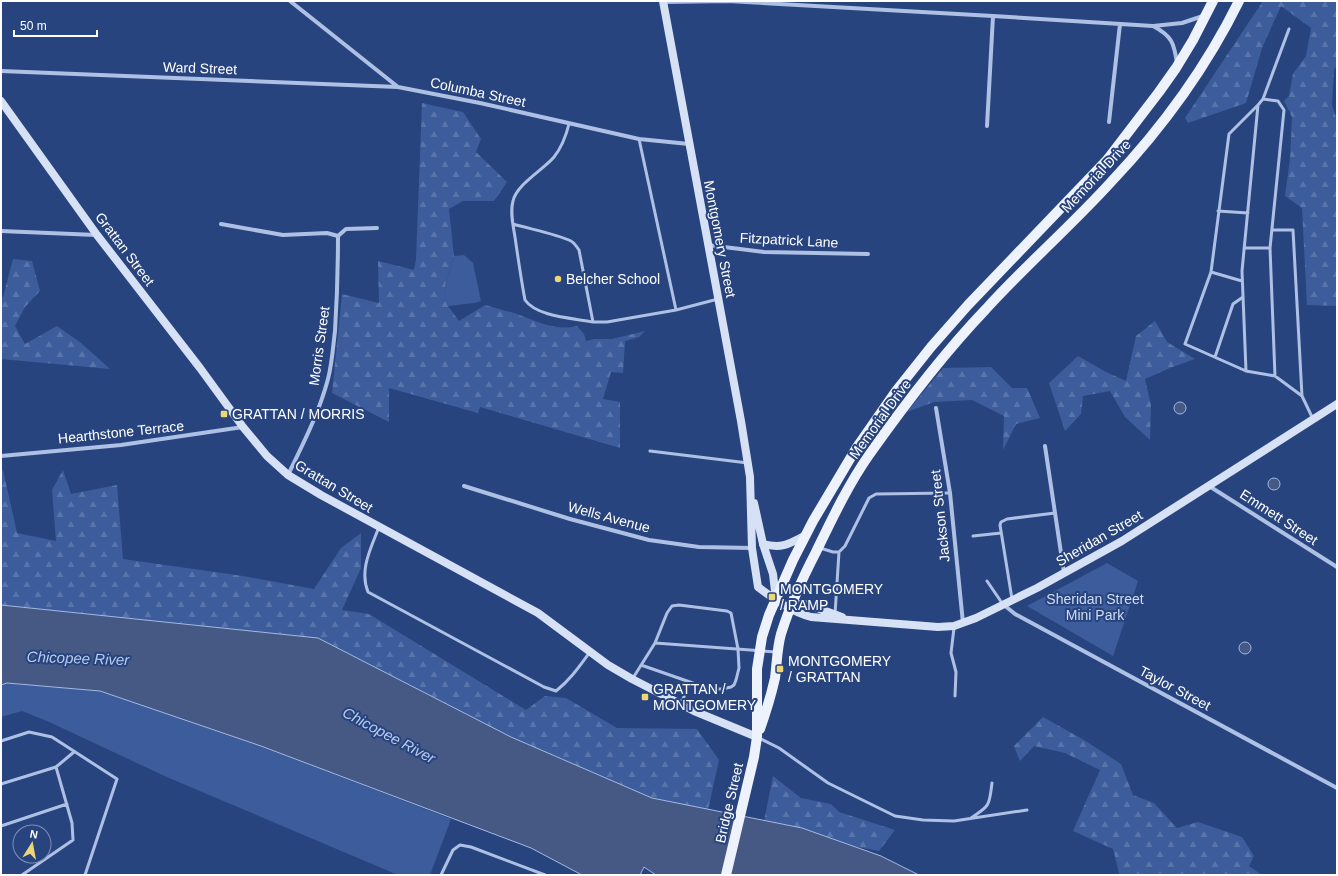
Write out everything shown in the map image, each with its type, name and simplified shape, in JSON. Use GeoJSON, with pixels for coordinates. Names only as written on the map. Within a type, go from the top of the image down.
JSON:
{"type":"FeatureCollection","features":[{"type":"Feature","properties":{"kind":"main road","name":"Montgomery Street"},"geometry":{"type":"LineString","coordinates":[[664,1],[748,463],[752,548],[758,587],[776,600]]}},
{"type":"Feature","properties":{"kind":"main road","name":"Memorial Drive"},"geometry":{"type":"LineString","coordinates":[[757,737],[756,689],[759,651],[769,615],[793,560],[806,535],[857,447],[892,396],[913,369],[968,305],[1107,160],[1160,92],[1178,65],[1213,1]]}},
{"type":"Feature","properties":{"kind":"main road","name":"Memorial Drive"},"geometry":{"type":"LineString","coordinates":[[757,737],[772,691],[780,637],[789,607],[853,480],[923,382],[977,318],[1112,181],[1160,126],[1205,61],[1230,20],[1239,1]]}},
{"type":"Feature","properties":{"kind":"main road","name":"Grattan Street"},"geometry":{"type":"LineString","coordinates":[[1,101],[97,235],[196,362],[243,428],[267,456],[288,475],[378,527],[538,613],[608,664],[632,679],[681,704],[757,737]]}},
{"type":"Feature","properties":{"kind":"main road","name":"Sheridan Street"},"geometry":{"type":"LineString","coordinates":[[789,607],[804,615],[835,617],[852,621],[938,626],[954,626],[963,623],[1003,605],[1122,541],[1337,404]]}},
{"type":"Feature","properties":{"kind":"main road","name":"Montgomery Street"},"geometry":{"type":"LineString","coordinates":[[750,483],[763,544],[773,574],[776,600]]}},
{"type":"Feature","properties":{"kind":"main road"},"geometry":{"type":"LineString","coordinates":[[763,544],[778,547],[784,546],[806,535]]}},
{"type":"Feature","properties":{"kind":"main road"},"geometry":{"type":"LineString","coordinates":[[776,600],[789,607]]}},
{"type":"Feature","properties":{"kind":"main road"},"geometry":{"type":"LineString","coordinates":[[756,689],[772,691]]}},
{"type":"Feature","properties":{"kind":"main road","name":"Bridge Street"},"geometry":{"type":"LineString","coordinates":[[726,875],[754,757],[757,737]]}},
{"type":"Feature","properties":{"kind":"street","name":"Columba Street"},"geometry":{"type":"LineString","coordinates":[[290,1],[398,87],[480,103],[639,139],[689,144]]}},
{"type":"Feature","properties":{"kind":"street"},"geometry":{"type":"LineString","coordinates":[[664,1],[728,1],[1153,26],[1182,23],[1206,14]]}},
{"type":"Feature","properties":{"kind":"street"},"geometry":{"type":"LineString","coordinates":[[987,126],[992,16]]}},
{"type":"Feature","properties":{"kind":"street"},"geometry":{"type":"LineString","coordinates":[[1109,122],[1120,24]]}},
{"type":"Feature","properties":{"kind":"street"},"geometry":{"type":"LineString","coordinates":[[1153,26],[1165,33],[1170,39],[1175,50],[1178,65]]}},
{"type":"Feature","properties":{"kind":"street","name":"Ward Street"},"geometry":{"type":"LineString","coordinates":[[1,72],[398,87]]}},
{"type":"Feature","properties":{"kind":"street"},"geometry":{"type":"LineString","coordinates":[[221,224],[283,235],[327,234],[338,236],[346,229],[377,228]]}},
{"type":"Feature","properties":{"kind":"street"},"geometry":{"type":"LineString","coordinates":[[1,231],[97,235]]}},
{"type":"Feature","properties":{"kind":"street","name":"Morris Street"},"geometry":{"type":"LineString","coordinates":[[288,475],[313,424],[329,377],[334,344],[337,299],[338,236]]}},
{"type":"Feature","properties":{"kind":"street","name":"Fitzpatrick Lane"},"geometry":{"type":"LineString","coordinates":[[708,245],[764,252],[868,254]]}},
{"type":"Feature","properties":{"kind":"street","name":"Jackson Street"},"geometry":{"type":"LineString","coordinates":[[936,408],[950,493],[963,623]]}},
{"type":"Feature","properties":{"kind":"street","name":"Hearthstone Terrace"},"geometry":{"type":"LineString","coordinates":[[1,456],[121,444],[243,428]]}},
{"type":"Feature","properties":{"kind":"street"},"geometry":{"type":"LineString","coordinates":[[1045,446],[1064,573]]}},
{"type":"Feature","properties":{"kind":"street","name":"Emmett Street"},"geometry":{"type":"LineString","coordinates":[[1209,485],[1337,567]]}},
{"type":"Feature","properties":{"kind":"street","name":"Wells Avenue"},"geometry":{"type":"LineString","coordinates":[[464,486],[570,519],[649,540],[699,547],[752,548]]}},
{"type":"Feature","properties":{"kind":"street","name":"Taylor Street"},"geometry":{"type":"LineString","coordinates":[[1003,605],[1015,614],[1337,788]]}},
{"type":"Feature","properties":{"kind":"lane"},"geometry":{"type":"LineString","coordinates":[[1289,29],[1263,99],[1229,134],[1211,272],[1185,344],[1246,371],[1275,376],[1302,396]]}},
{"type":"Feature","properties":{"kind":"lane"},"geometry":{"type":"LineString","coordinates":[[1263,99],[1278,101],[1284,110],[1270,248],[1275,376]]}},
{"type":"Feature","properties":{"kind":"lane"},"geometry":{"type":"LineString","coordinates":[[1246,371],[1242,281],[1258,105]]}},
{"type":"Feature","properties":{"kind":"lane"},"geometry":{"type":"LineString","coordinates":[[569,124],[565,139],[554,157],[521,188],[513,200],[513,224],[524,300],[529,306],[550,314],[592,322],[607,322],[676,310],[718,299]]}},
{"type":"Feature","properties":{"kind":"lane"},"geometry":{"type":"LineString","coordinates":[[639,139],[676,310]]}},
{"type":"Feature","properties":{"kind":"lane"},"geometry":{"type":"LineString","coordinates":[[1218,211],[1248,213]]}},
{"type":"Feature","properties":{"kind":"lane"},"geometry":{"type":"LineString","coordinates":[[513,224],[557,236],[575,244],[578,250],[592,322]]}},
{"type":"Feature","properties":{"kind":"lane"},"geometry":{"type":"LineString","coordinates":[[1272,230],[1293,230],[1302,370],[1302,396],[1313,419]]}},
{"type":"Feature","properties":{"kind":"lane"},"geometry":{"type":"LineString","coordinates":[[1244,248],[1270,248]]}},
{"type":"Feature","properties":{"kind":"lane"},"geometry":{"type":"LineString","coordinates":[[1211,272],[1242,281]]}},
{"type":"Feature","properties":{"kind":"lane"},"geometry":{"type":"LineString","coordinates":[[1214,357],[1232,304],[1243,297]]}},
{"type":"Feature","properties":{"kind":"lane"},"geometry":{"type":"LineString","coordinates":[[650,451],[748,463]]}},
{"type":"Feature","properties":{"kind":"lane"},"geometry":{"type":"LineString","coordinates":[[835,617],[839,552],[845,546],[869,498],[876,494],[950,493]]}},
{"type":"Feature","properties":{"kind":"lane"},"geometry":{"type":"LineString","coordinates":[[1012,600],[1001,533],[1001,522],[1007,519],[1055,513]]}},
{"type":"Feature","properties":{"kind":"lane"},"geometry":{"type":"LineString","coordinates":[[378,527],[366,561],[365,585],[368,592],[544,687],[556,691],[576,672],[590,651]]}},
{"type":"Feature","properties":{"kind":"lane"},"geometry":{"type":"LineString","coordinates":[[973,536],[1001,533]]}},
{"type":"Feature","properties":{"kind":"lane"},"geometry":{"type":"LineString","coordinates":[[818,547],[833,552],[839,552]]}},
{"type":"Feature","properties":{"kind":"lane"},"geometry":{"type":"LineString","coordinates":[[987,581],[1003,605]]}},
{"type":"Feature","properties":{"kind":"lane"},"geometry":{"type":"LineString","coordinates":[[632,679],[655,642],[667,613],[672,606],[679,605],[728,611],[731,613],[738,649],[739,668],[734,685],[731,687],[710,689],[642,665]]}},
{"type":"Feature","properties":{"kind":"lane"},"geometry":{"type":"LineString","coordinates":[[954,626],[952,653],[956,672],[955,696]]}},
{"type":"Feature","properties":{"kind":"lane"},"geometry":{"type":"LineString","coordinates":[[655,642],[778,652]]}},
{"type":"Feature","properties":{"kind":"lane"},"geometry":{"type":"LineString","coordinates":[[681,704],[690,682]]}},
{"type":"Feature","properties":{"kind":"lane"},"geometry":{"type":"LineString","coordinates":[[1,741],[29,732],[52,737],[117,779],[85,875]]}},
{"type":"Feature","properties":{"kind":"lane"},"geometry":{"type":"LineString","coordinates":[[757,737],[779,748],[828,783],[895,816],[930,821],[954,822],[1027,810]]}},
{"type":"Feature","properties":{"kind":"lane"},"geometry":{"type":"LineString","coordinates":[[1,784],[56,767],[74,752]]}},
{"type":"Feature","properties":{"kind":"lane"},"geometry":{"type":"LineString","coordinates":[[22,875],[73,840],[72,823],[56,767]]}},
{"type":"Feature","properties":{"kind":"lane"},"geometry":{"type":"LineString","coordinates":[[970,819],[984,810],[989,803],[992,783]]}},
{"type":"Feature","properties":{"kind":"lane"},"geometry":{"type":"LineString","coordinates":[[1,826],[67,804]]}},
{"type":"Feature","properties":{"kind":"lane"},"geometry":{"type":"LineString","coordinates":[[442,875],[453,850],[460,845],[471,846],[545,875]]}},
{"type":"Feature","properties":{"kind":"green space"},"geometry":{"type":"Polygon","coordinates":[[[1263,1],[1337,1],[1337,65],[1334,70],[1332,105],[1337,120],[1337,306],[1307,305],[1302,208],[1285,196],[1290,159],[1292,117],[1284,101],[1289,96],[1293,74],[1306,56],[1311,28],[1281,6],[1262,48],[1246,103],[1188,123],[1185,118],[1263,1]]]}},
{"type":"Feature","properties":{"kind":"green space"},"geometry":{"type":"Polygon","coordinates":[[[422,103],[463,112],[481,139],[476,152],[507,182],[494,201],[463,201],[449,209],[454,256],[446,282],[444,295],[448,306],[459,321],[485,305],[549,326],[562,328],[577,326],[584,334],[586,341],[594,339],[612,339],[645,331],[639,337],[625,341],[623,373],[611,372],[603,399],[620,402],[620,448],[480,407],[478,413],[389,388],[389,422],[332,393],[342,294],[379,303],[378,261],[414,270],[416,259],[422,103]]]}},
{"type":"Feature","properties":{"kind":"green space"},"geometry":{"type":"Polygon","coordinates":[[[464,255],[473,263],[481,301],[448,306],[444,295],[446,282],[454,256],[464,255]]]}},
{"type":"Feature","properties":{"kind":"green space"},"geometry":{"type":"Polygon","coordinates":[[[13,259],[32,261],[40,291],[25,307],[15,326],[25,344],[57,326],[81,343],[110,369],[1,359],[1,298],[3,297],[13,259]]]}},
{"type":"Feature","properties":{"kind":"green space"},"geometry":{"type":"Polygon","coordinates":[[[1155,321],[1167,342],[1195,359],[1145,379],[1151,405],[1150,440],[1125,417],[1110,391],[1083,396],[1081,414],[1065,431],[1049,383],[1078,356],[1106,372],[1126,381],[1136,336],[1155,321]]]}},
{"type":"Feature","properties":{"kind":"green space"},"geometry":{"type":"Polygon","coordinates":[[[991,367],[1012,388],[1027,388],[1040,418],[1016,424],[1003,450],[1004,416],[972,400],[934,402],[907,412],[943,368],[991,367]]]}},
{"type":"Feature","properties":{"kind":"green space"},"geometry":{"type":"Polygon","coordinates":[[[1,470],[3,470],[17,533],[56,541],[52,490],[63,470],[71,494],[117,485],[123,559],[243,576],[314,589],[341,548],[361,533],[361,568],[342,610],[369,614],[526,710],[545,696],[566,698],[617,728],[697,729],[719,760],[708,810],[652,798],[511,737],[318,638],[1,605],[1,470]]]}},
{"type":"Feature","properties":{"kind":"green space","name":"Sheridan Street Mini Park"},"geometry":{"type":"Polygon","coordinates":[[[1107,563],[1138,581],[1113,656],[1027,606],[1107,563]]]}},
{"type":"Feature","properties":{"kind":"green space"},"geometry":{"type":"Polygon","coordinates":[[[6,683],[100,691],[261,746],[451,819],[430,875],[398,875],[169,778],[47,721],[22,711],[1,717],[1,685],[6,683]]]}},
{"type":"Feature","properties":{"kind":"green space"},"geometry":{"type":"Polygon","coordinates":[[[1043,717],[1084,740],[1121,764],[1133,795],[1154,803],[1177,828],[1198,822],[1242,837],[1254,856],[1249,866],[1262,875],[1118,875],[1119,873],[1113,849],[1073,831],[1100,770],[1065,753],[1034,746],[1020,761],[1014,746],[1043,717]]]}},
{"type":"Feature","properties":{"kind":"green space"},"geometry":{"type":"Polygon","coordinates":[[[773,776],[801,798],[831,804],[839,812],[895,830],[879,851],[853,846],[802,828],[764,821],[773,776]]]}},
{"type":"Feature","properties":{"kind":"water"},"geometry":{"type":"Polygon","coordinates":[[[1178,402],[1182,402],[1186,408],[1182,414],[1178,414],[1174,410],[1174,406],[1178,402]]]}},
{"type":"Feature","properties":{"kind":"water"},"geometry":{"type":"Polygon","coordinates":[[[1272,478],[1276,478],[1280,484],[1276,490],[1272,490],[1268,486],[1268,482],[1272,478]]]}},
{"type":"Feature","properties":{"kind":"water","name":"Chicopee River"},"geometry":{"type":"Polygon","coordinates":[[[1,605],[318,638],[511,737],[652,798],[802,828],[881,856],[919,875],[656,875],[644,867],[640,875],[582,875],[531,848],[261,746],[100,691],[7,683],[1,685],[1,605]]]}},
{"type":"Feature","properties":{"kind":"water"},"geometry":{"type":"Polygon","coordinates":[[[1243,642],[1247,642],[1251,648],[1247,654],[1243,654],[1239,650],[1239,646],[1243,642]]]}},
{"type":"Feature","properties":{"kind":"place","name":"Belcher School"},"geometry":{"type":"Point","coordinates":[558,279]}},
{"type":"Feature","properties":{"kind":"place","name":"GRATTAN / MORRIS"},"geometry":{"type":"Point","coordinates":[224,414]}},
{"type":"Feature","properties":{"kind":"place","name":"MONTGOMERY / RAMP"},"geometry":{"type":"Point","coordinates":[772,597]}},
{"type":"Feature","properties":{"kind":"place","name":"MONTGOMERY / GRATTAN"},"geometry":{"type":"Point","coordinates":[780,669]}},
{"type":"Feature","properties":{"kind":"place","name":"GRATTAN / MONTGOMERY"},"geometry":{"type":"Point","coordinates":[645,697]}}]}
